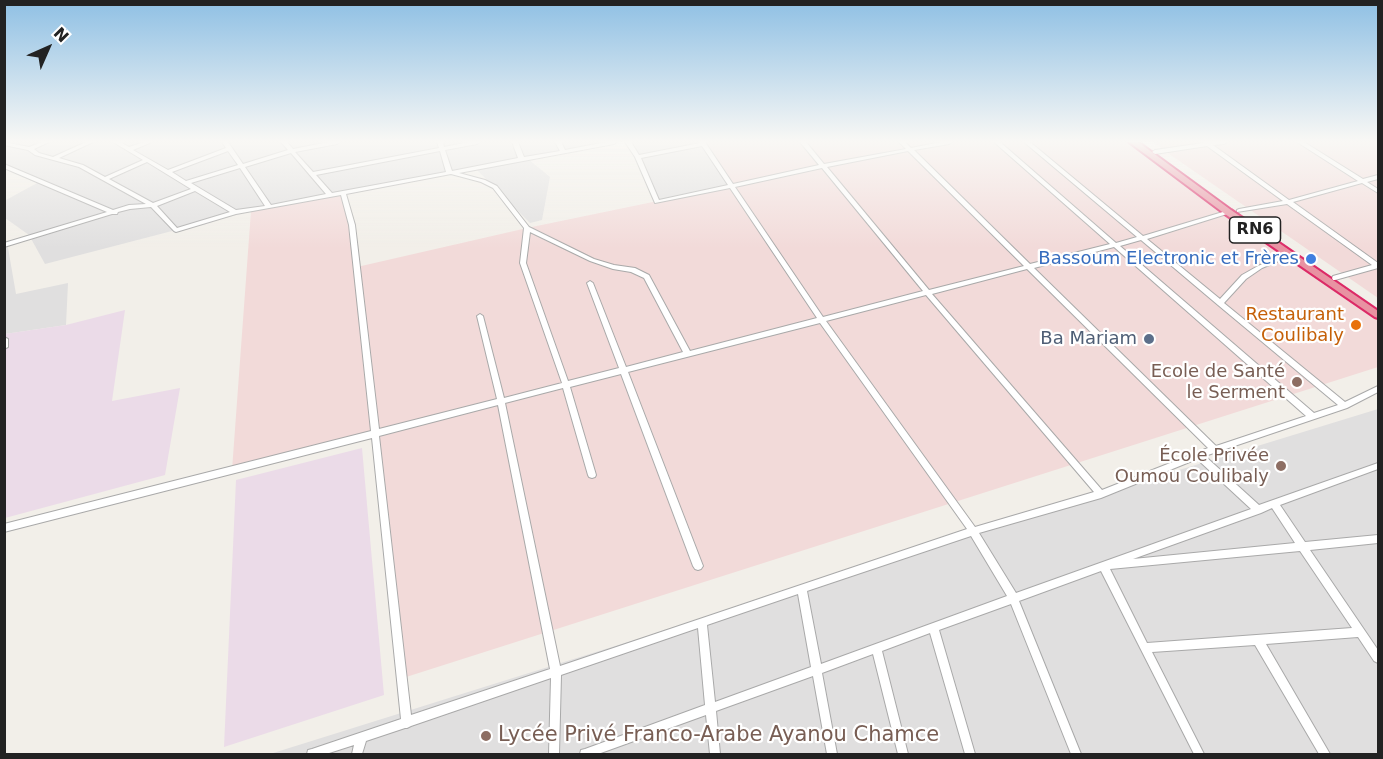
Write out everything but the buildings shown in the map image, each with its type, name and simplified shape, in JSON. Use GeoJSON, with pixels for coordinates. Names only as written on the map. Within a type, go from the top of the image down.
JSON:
{"type":"FeatureCollection","features":[{"type":"Feature","properties":{"kind":"highway","name":"RN6"},"geometry":{"type":"LineString","coordinates":[[1181,177],[1378,315]]}},
{"type":"Feature","properties":{"kind":"highway","name":"RN6"},"geometry":{"type":"LineString","coordinates":[[1191,177],[1378,306]]}},
{"type":"Feature","properties":{"kind":"street"},"geometry":{"type":"LineString","coordinates":[[31,177],[115,213]]}},
{"type":"Feature","properties":{"kind":"street"},"geometry":{"type":"LineString","coordinates":[[177,177],[235,212]]}},
{"type":"Feature","properties":{"kind":"street"},"geometry":{"type":"LineString","coordinates":[[186,183],[204,177]]}},
{"type":"Feature","properties":{"kind":"street"},"geometry":{"type":"LineString","coordinates":[[249,177],[269,207]]}},
{"type":"Feature","properties":{"kind":"street"},"geometry":{"type":"LineString","coordinates":[[314,177],[330,195]]}},
{"type":"Feature","properties":{"kind":"street"},"geometry":{"type":"LineString","coordinates":[[105,178],[153,205],[176,230],[235,212],[422,177]]}},
{"type":"Feature","properties":{"kind":"street"},"geometry":{"type":"LineString","coordinates":[[469,177],[495,187],[528,228],[592,260],[613,267],[633,270],[647,277],[688,354]]}},
{"type":"Feature","properties":{"kind":"street"},"geometry":{"type":"LineString","coordinates":[[647,177],[657,202],[770,177]]}},
{"type":"Feature","properties":{"kind":"street"},"geometry":{"type":"LineString","coordinates":[[725,177],[750,211],[822,320],[973,531],[1014,599],[1076,754]]}},
{"type":"Feature","properties":{"kind":"street"},"geometry":{"type":"LineString","coordinates":[[833,177],[928,293],[1101,494]]}},
{"type":"Feature","properties":{"kind":"street"},"geometry":{"type":"LineString","coordinates":[[938,177],[1215,450]]}},
{"type":"Feature","properties":{"kind":"street"},"geometry":{"type":"LineString","coordinates":[[1038,177],[1313,417]]}},
{"type":"Feature","properties":{"kind":"street"},"geometry":{"type":"LineString","coordinates":[[1069,177],[1344,406]]}},
{"type":"Feature","properties":{"kind":"street"},"geometry":{"type":"LineString","coordinates":[[1253,177],[1378,265]]}},
{"type":"Feature","properties":{"kind":"street"},"geometry":{"type":"LineString","coordinates":[[1358,177],[1378,191]]}},
{"type":"Feature","properties":{"kind":"street"},"geometry":{"type":"LineString","coordinates":[[1239,211],[1287,202],[1377,177]]}},
{"type":"Feature","properties":{"kind":"street"},"geometry":{"type":"LineString","coordinates":[[4,245],[129,207],[153,205],[196,189]]}},
{"type":"Feature","properties":{"kind":"street"},"geometry":{"type":"LineString","coordinates":[[343,193],[352,225],[407,723]]}},
{"type":"Feature","properties":{"kind":"street"},"geometry":{"type":"LineString","coordinates":[[4,528],[1115,245],[1228,212]]}},
{"type":"Feature","properties":{"kind":"street"},"geometry":{"type":"LineString","coordinates":[[528,228],[523,263],[566,385],[592,475]]}},
{"type":"Feature","properties":{"kind":"street"},"geometry":{"type":"LineString","coordinates":[[1220,303],[1244,277],[1290,254]]}},
{"type":"Feature","properties":{"kind":"street"},"geometry":{"type":"LineString","coordinates":[[1335,278],[1378,265]]}},
{"type":"Feature","properties":{"kind":"street"},"geometry":{"type":"LineString","coordinates":[[590,283],[698,566]]}},
{"type":"Feature","properties":{"kind":"street"},"geometry":{"type":"LineString","coordinates":[[480,316],[501,401],[556,672],[554,754]]}},
{"type":"Feature","properties":{"kind":"street"},"geometry":{"type":"LineString","coordinates":[[4,339],[4,347]]}},
{"type":"Feature","properties":{"kind":"street"},"geometry":{"type":"LineString","coordinates":[[312,754],[973,531],[1101,494],[1198,456],[1344,406],[1378,389]]}},
{"type":"Feature","properties":{"kind":"street"},"geometry":{"type":"LineString","coordinates":[[1198,456],[1258,510]]}},
{"type":"Feature","properties":{"kind":"street"},"geometry":{"type":"LineString","coordinates":[[585,754],[1378,466]]}},
{"type":"Feature","properties":{"kind":"street"},"geometry":{"type":"LineString","coordinates":[[1274,504],[1378,658]]}},
{"type":"Feature","properties":{"kind":"street"},"geometry":{"type":"LineString","coordinates":[[1103,566],[1378,539]]}},
{"type":"Feature","properties":{"kind":"street"},"geometry":{"type":"LineString","coordinates":[[1103,566],[1199,754]]}},
{"type":"Feature","properties":{"kind":"street"},"geometry":{"type":"LineString","coordinates":[[802,589],[832,754]]}},
{"type":"Feature","properties":{"kind":"street"},"geometry":{"type":"LineString","coordinates":[[702,623],[715,754]]}},
{"type":"Feature","properties":{"kind":"street"},"geometry":{"type":"LineString","coordinates":[[934,629],[969,754]]}},
{"type":"Feature","properties":{"kind":"street"},"geometry":{"type":"LineString","coordinates":[[1144,648],[1361,632]]}},
{"type":"Feature","properties":{"kind":"street"},"geometry":{"type":"LineString","coordinates":[[1258,639],[1325,754]]}},
{"type":"Feature","properties":{"kind":"street"},"geometry":{"type":"LineString","coordinates":[[877,649],[903,754]]}},
{"type":"Feature","properties":{"kind":"street"},"geometry":{"type":"LineString","coordinates":[[357,754],[361,738]]}},
{"type":"Feature","properties":{"kind":"shaded area"},"geometry":{"type":"Polygon","coordinates":[[[29,177],[424,177],[235,212],[45,264],[29,235],[5,218],[4,201],[39,182],[29,177]]]}},
{"type":"Feature","properties":{"kind":"shaded area"},"geometry":{"type":"Polygon","coordinates":[[[484,177],[550,177],[542,220],[530,223],[484,177]]]}},
{"type":"Feature","properties":{"kind":"shaded area"},"geometry":{"type":"Polygon","coordinates":[[[645,177],[725,177],[730,186],[657,202],[645,177]]]}},
{"type":"Feature","properties":{"kind":"shaded area"},"geometry":{"type":"Polygon","coordinates":[[[725,177],[1184,177],[1378,318],[1378,367],[403,678],[376,434],[232,470],[251,211],[343,193],[357,267],[527,228],[730,186],[725,177]]]}},
{"type":"Feature","properties":{"kind":"shaded area"},"geometry":{"type":"Polygon","coordinates":[[[1203,177],[1378,177],[1378,298],[1203,177]]]}},
{"type":"Feature","properties":{"kind":"shaded area"},"geometry":{"type":"Polygon","coordinates":[[[4,240],[7,242],[16,294],[68,283],[66,325],[5,334],[4,240]]]}},
{"type":"Feature","properties":{"kind":"shaded area"},"geometry":{"type":"Polygon","coordinates":[[[125,310],[112,401],[180,388],[165,475],[5,518],[5,334],[66,325],[125,310]]]}},
{"type":"Feature","properties":{"kind":"shaded area"},"geometry":{"type":"Polygon","coordinates":[[[1378,409],[1378,754],[270,754],[1101,494],[1378,409]]]}},
{"type":"Feature","properties":{"kind":"shaded area"},"geometry":{"type":"Polygon","coordinates":[[[362,448],[384,695],[224,747],[236,480],[362,448]]]}},
{"type":"Feature","properties":{"kind":"place","name":"Bassoum Electronic et Frères"},"geometry":{"type":"Point","coordinates":[1311,259]}},
{"type":"Feature","properties":{"kind":"place","name":"Restaurant Coulibaly"},"geometry":{"type":"Point","coordinates":[1356,325]}},
{"type":"Feature","properties":{"kind":"place","name":"Ba Mariam"},"geometry":{"type":"Point","coordinates":[1149,339]}},
{"type":"Feature","properties":{"kind":"place","name":"Ecole de Santé le Serment"},"geometry":{"type":"Point","coordinates":[1297,382]}},
{"type":"Feature","properties":{"kind":"place","name":"École Privée Oumou Coulibaly"},"geometry":{"type":"Point","coordinates":[1281,466]}},
{"type":"Feature","properties":{"kind":"place","name":"Lycée Privé Franco-Arabe Ayanou Chamce"},"geometry":{"type":"Point","coordinates":[486,736]}}]}
